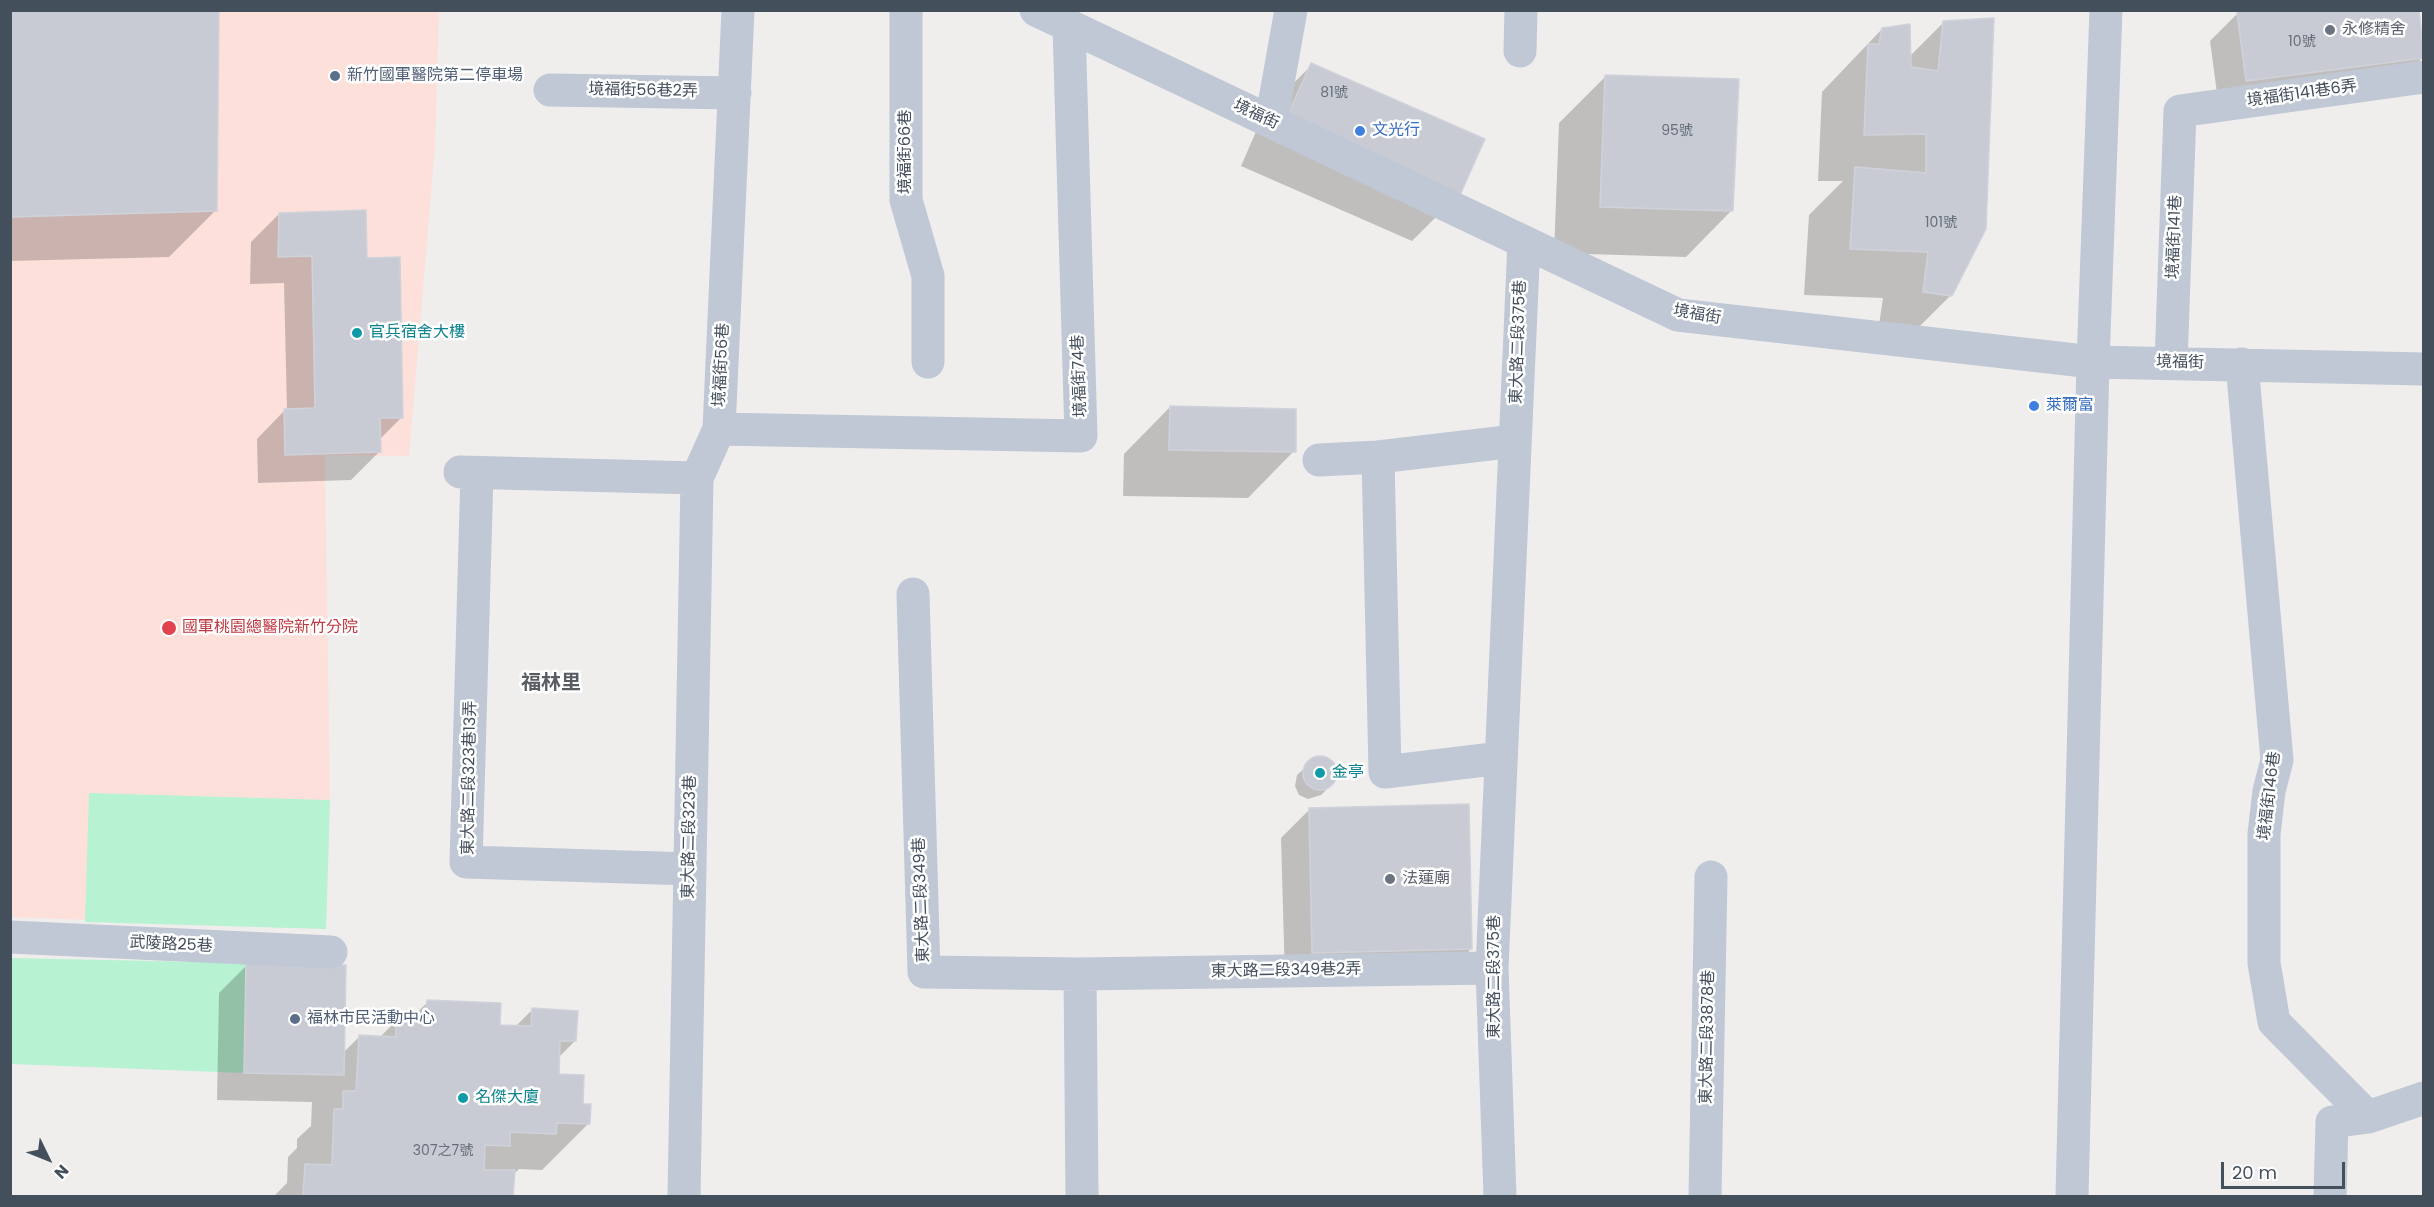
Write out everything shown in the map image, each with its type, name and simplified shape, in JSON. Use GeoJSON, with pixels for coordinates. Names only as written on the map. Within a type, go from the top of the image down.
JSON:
{"type":"FeatureCollection","features":[{"type":"Feature","properties":{"kind":"street","name":"境福街56巷"},"geometry":{"type":"LineString","coordinates":[[696,478],[719,429],[738,10]]}},
{"type":"Feature","properties":{"kind":"street","name":"境福街66巷"},"geometry":{"type":"LineString","coordinates":[[906,10],[906,200],[927,276],[928,362]]}},
{"type":"Feature","properties":{"kind":"street","name":"境福街"},"geometry":{"type":"LineString","coordinates":[[1036,10],[1678,315],[2093,362],[2424,369]]}},
{"type":"Feature","properties":{"kind":"street"},"geometry":{"type":"LineString","coordinates":[[1270,122],[1291,10]]}},
{"type":"Feature","properties":{"kind":"street"},"geometry":{"type":"LineString","coordinates":[[1520,51],[1521,10]]}},
{"type":"Feature","properties":{"kind":"street"},"geometry":{"type":"LineString","coordinates":[[2072,1197],[2093,362],[2106,10]]}},
{"type":"Feature","properties":{"kind":"street","name":"境福街74巷"},"geometry":{"type":"LineString","coordinates":[[719,429],[1081,436],[1069,26]]}},
{"type":"Feature","properties":{"kind":"street","name":"境福街141巷6弄"},"geometry":{"type":"LineString","coordinates":[[2180,111],[2424,77]]}},
{"type":"Feature","properties":{"kind":"street","name":"境福街56巷2弄"},"geometry":{"type":"LineString","coordinates":[[550,90],[735,93]]}},
{"type":"Feature","properties":{"kind":"street","name":"境福街141巷"},"geometry":{"type":"LineString","coordinates":[[2171,363],[2180,111]]}},
{"type":"Feature","properties":{"kind":"street","name":"東大路二段375巷"},"geometry":{"type":"LineString","coordinates":[[1500,1197],[1492,968],[1524,242]]}},
{"type":"Feature","properties":{"kind":"street","name":"境福街146巷"},"geometry":{"type":"LineString","coordinates":[[2242,364],[2277,760],[2269,791],[2264,834],[2264,963],[2274,1022],[2368,1117]]}},
{"type":"Feature","properties":{"kind":"street"},"geometry":{"type":"LineString","coordinates":[[1319,460],[1515,441]]}},
{"type":"Feature","properties":{"kind":"street"},"geometry":{"type":"LineString","coordinates":[[1378,456],[1385,772],[1502,758]]}},
{"type":"Feature","properties":{"kind":"street","name":"東大路二段323巷13弄"},"geometry":{"type":"LineString","coordinates":[[690,869],[466,862],[469,473],[696,478]]}},
{"type":"Feature","properties":{"kind":"street","name":"東大路二段323巷"},"geometry":{"type":"LineString","coordinates":[[684,1197],[696,478]]}},
{"type":"Feature","properties":{"kind":"street","name":"東大路二段349巷"},"geometry":{"type":"LineString","coordinates":[[914,594],[924,972],[1080,974]]}},
{"type":"Feature","properties":{"kind":"street","name":"東大路二段3878巷"},"geometry":{"type":"LineString","coordinates":[[1705,1197],[1711,877]]}},
{"type":"Feature","properties":{"kind":"street","name":"武陵路25巷"},"geometry":{"type":"LineString","coordinates":[[10,937],[331,952]]}},
{"type":"Feature","properties":{"kind":"street","name":"東大路二段349巷2弄"},"geometry":{"type":"LineString","coordinates":[[1080,974],[1492,968]]}},
{"type":"Feature","properties":{"kind":"street"},"geometry":{"type":"LineString","coordinates":[[1080,974],[1082,1197]]}},
{"type":"Feature","properties":{"kind":"street"},"geometry":{"type":"LineString","coordinates":[[2330,1197],[2332,1122],[2368,1117],[2424,1098]]}},
{"type":"Feature","properties":{"kind":"shaded area","name":"國軍桃園總醫院新竹分院"},"geometry":{"type":"Polygon","coordinates":[[[11,11],[439,11],[435,146],[409,456],[325,455],[330,800],[326,929],[11,917],[11,11]]]}},
{"type":"Feature","properties":{"kind":"green space"},"geometry":{"type":"Polygon","coordinates":[[[89,793],[330,800],[326,929],[85,922],[89,793]]]}},
{"type":"Feature","properties":{"kind":"green space"},"geometry":{"type":"Polygon","coordinates":[[[11,958],[346,965],[344,1075],[11,1064],[11,958]]]}},
{"type":"Feature","properties":{"kind":"building"},"geometry":{"type":"Polygon","coordinates":[[[10,10],[219,10],[217,211],[10,217],[10,10]]]}},
{"type":"Feature","properties":{"kind":"building","name":"永修精舍"},"geometry":{"type":"Polygon","coordinates":[[[2252,10],[2419,10],[2424,58],[2246,81],[2237,12],[2252,10]]]}},
{"type":"Feature","properties":{"kind":"building"},"geometry":{"type":"Polygon","coordinates":[[[1994,18],[1986,229],[1952,296],[1923,292],[1928,252],[1850,249],[1855,167],[1926,173],[1926,134],[1864,135],[1868,44],[1879,44],[1882,28],[1910,24],[1911,67],[1938,71],[1943,21],[1994,18]]]}},
{"type":"Feature","properties":{"kind":"building"},"geometry":{"type":"Polygon","coordinates":[[[1311,63],[1485,139],[1460,195],[1286,119],[1311,63]]]}},
{"type":"Feature","properties":{"kind":"building"},"geometry":{"type":"Polygon","coordinates":[[[1605,75],[1739,79],[1733,211],[1600,207],[1605,75]]]}},
{"type":"Feature","properties":{"kind":"building","name":"官兵宿舍大樓"},"geometry":{"type":"Polygon","coordinates":[[[366,210],[367,258],[400,257],[403,418],[380,418],[381,452],[285,455],[284,409],[315,408],[312,256],[278,257],[279,213],[366,210]]]}},
{"type":"Feature","properties":{"kind":"building"},"geometry":{"type":"Polygon","coordinates":[[[1170,406],[1296,409],[1296,452],[1169,450],[1170,406]]]}},
{"type":"Feature","properties":{"kind":"building","name":"金亭"},"geometry":{"type":"Polygon","coordinates":[[[1320,756],[1332,761],[1337,773],[1332,785],[1320,790],[1308,785],[1303,773],[1308,761],[1320,756]]]}},
{"type":"Feature","properties":{"kind":"building","name":"法蓮廟"},"geometry":{"type":"Polygon","coordinates":[[[1469,804],[1472,949],[1312,953],[1309,808],[1469,804]]]}},
{"type":"Feature","properties":{"kind":"building","name":"福林市民活動中心"},"geometry":{"type":"Polygon","coordinates":[[[246,963],[346,965],[344,1075],[244,1073],[246,963]]]}},
{"type":"Feature","properties":{"kind":"building","name":"名傑大廈"},"geometry":{"type":"Polygon","coordinates":[[[427,1000],[501,1003],[500,1025],[531,1026],[532,1008],[578,1011],[576,1041],[560,1041],[559,1074],[584,1075],[583,1104],[591,1104],[590,1124],[557,1123],[556,1134],[510,1132],[510,1146],[485,1145],[484,1170],[515,1170],[513,1196],[303,1196],[305,1164],[332,1165],[334,1109],[343,1109],[343,1091],[356,1091],[359,1035],[396,1037],[396,1019],[426,1020],[427,1000]]]}},
{"type":"Feature","properties":{"kind":"place","name":"永修精舍"},"geometry":{"type":"Point","coordinates":[2330,30]}},
{"type":"Feature","properties":{"kind":"place","name":"新竹國軍醫院第二停車場"},"geometry":{"type":"Point","coordinates":[335,76]}},
{"type":"Feature","properties":{"kind":"place","name":"文光行"},"geometry":{"type":"Point","coordinates":[1360,131]}},
{"type":"Feature","properties":{"kind":"place","name":"官兵宿舍大樓"},"geometry":{"type":"Point","coordinates":[357,333]}},
{"type":"Feature","properties":{"kind":"place","name":"萊爾富"},"geometry":{"type":"Point","coordinates":[2034,406]}},
{"type":"Feature","properties":{"kind":"place","name":"國軍桃園總醫院新竹分院"},"geometry":{"type":"Point","coordinates":[169,628]}},
{"type":"Feature","properties":{"kind":"place","name":"金亭"},"geometry":{"type":"Point","coordinates":[1320,773]}},
{"type":"Feature","properties":{"kind":"place","name":"法蓮廟"},"geometry":{"type":"Point","coordinates":[1390,879]}},
{"type":"Feature","properties":{"kind":"place","name":"福林市民活動中心"},"geometry":{"type":"Point","coordinates":[295,1019]}},
{"type":"Feature","properties":{"kind":"place","name":"名傑大廈"},"geometry":{"type":"Point","coordinates":[463,1098]}},
{"type":"Feature","properties":{"kind":"district","name":"福林里"},"geometry":{"type":"Point","coordinates":[551,684]}}]}
